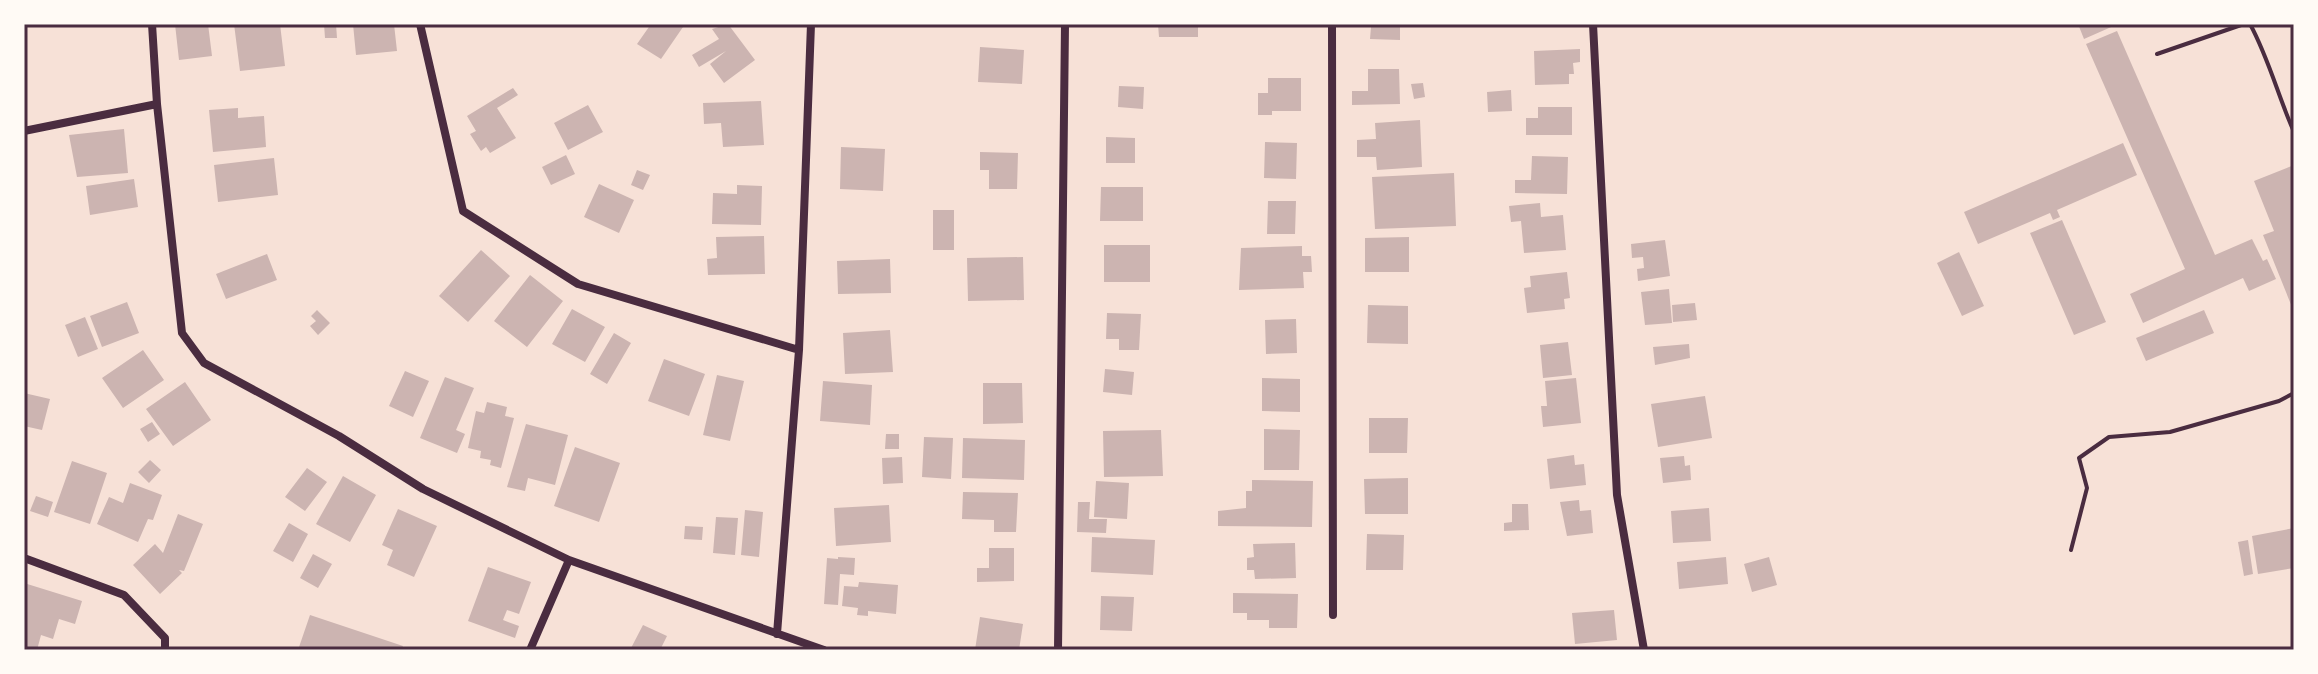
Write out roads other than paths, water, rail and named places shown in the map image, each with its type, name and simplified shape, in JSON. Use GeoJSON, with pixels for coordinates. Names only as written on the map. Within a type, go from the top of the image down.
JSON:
{"type":"FeatureCollection","features":[{"type":"Feature","properties":{"kind":"street"},"geometry":{"type":"LineString","coordinates":[[152,24],[157,104],[182,333],[204,363],[339,436],[423,489],[569,560],[824,650]]}},
{"type":"Feature","properties":{"kind":"street"},"geometry":{"type":"LineString","coordinates":[[420,24],[463,211],[578,284],[799,350]]}},
{"type":"Feature","properties":{"kind":"street"},"geometry":{"type":"LineString","coordinates":[[777,634],[799,350],[811,24]]}},
{"type":"Feature","properties":{"kind":"street"},"geometry":{"type":"LineString","coordinates":[[1058,650],[1065,24]]}},
{"type":"Feature","properties":{"kind":"street"},"geometry":{"type":"LineString","coordinates":[[1332,24],[1333,615]]}},
{"type":"Feature","properties":{"kind":"street"},"geometry":{"type":"LineString","coordinates":[[1593,24],[1617,495],[1644,650]]}},
{"type":"Feature","properties":{"kind":"street"},"geometry":{"type":"LineString","coordinates":[[24,131],[157,104]]}},
{"type":"Feature","properties":{"kind":"street"},"geometry":{"type":"LineString","coordinates":[[24,558],[124,595],[165,638],[165,650]]}},
{"type":"Feature","properties":{"kind":"street"},"geometry":{"type":"LineString","coordinates":[[530,650],[569,560]]}}]}
